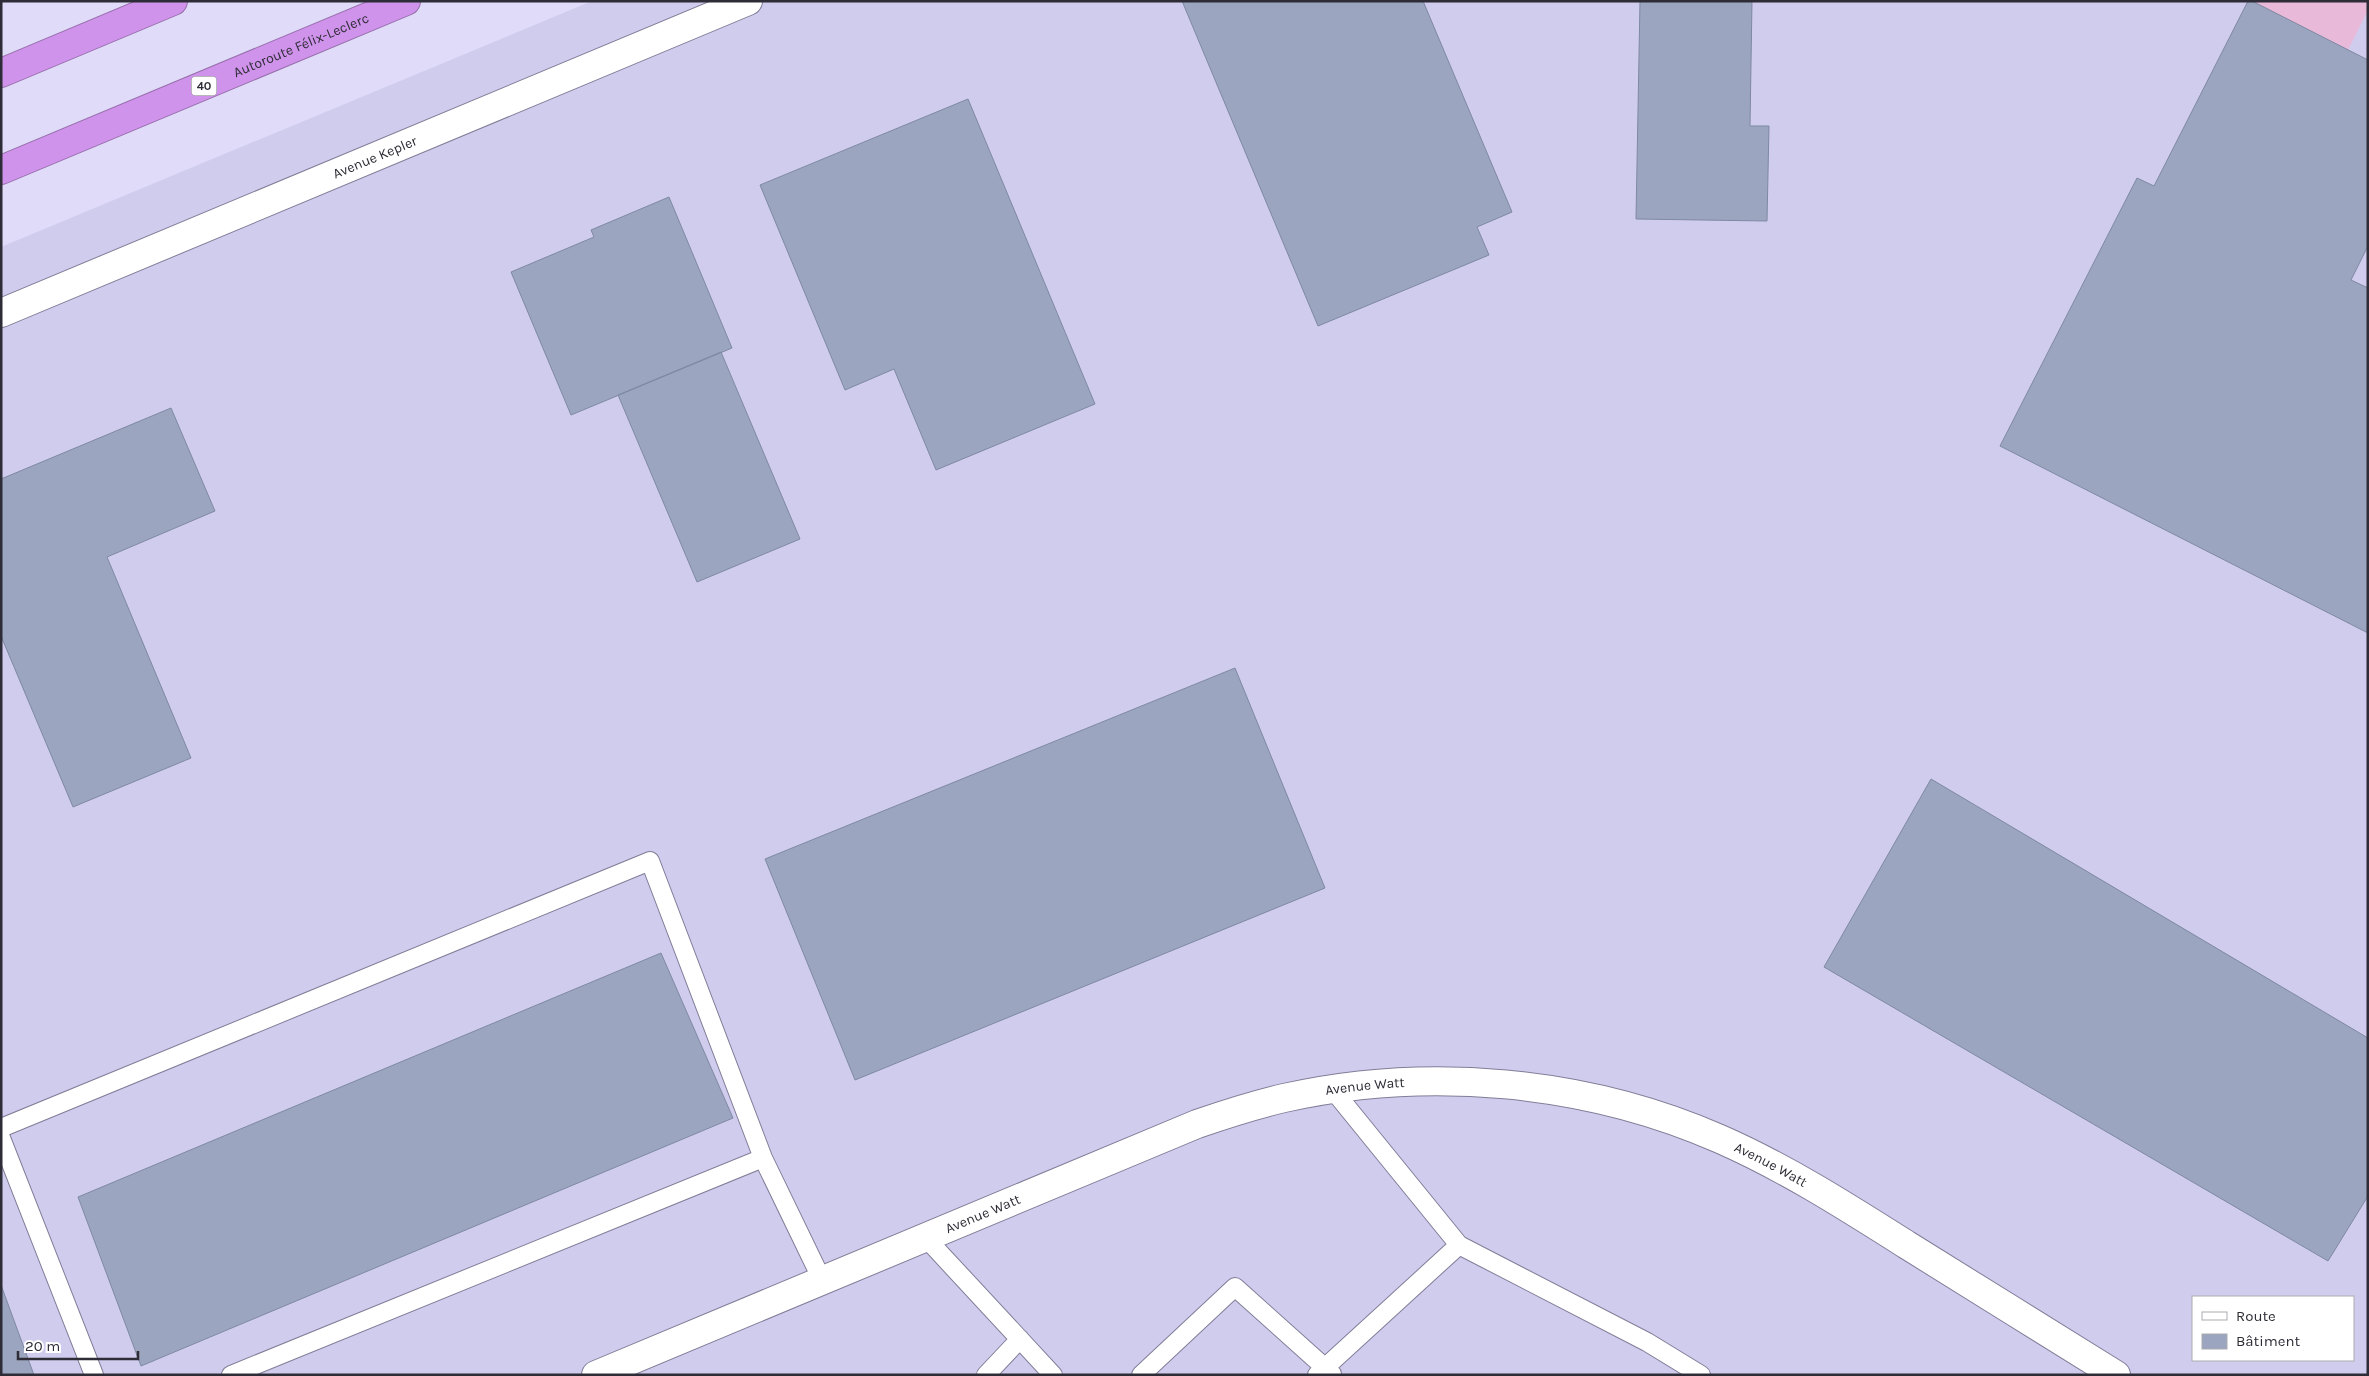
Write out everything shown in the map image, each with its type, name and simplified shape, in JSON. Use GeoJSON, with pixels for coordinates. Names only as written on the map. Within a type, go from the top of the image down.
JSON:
{"type":"FeatureCollection","features":[{"type":"Feature","properties":{"kind":"highway"},"geometry":{"type":"LineString","coordinates":[[1,73],[174,1]]}},
{"type":"Feature","properties":{"kind":"highway","name":"Autoroute Félix-Leclerc"},"geometry":{"type":"LineString","coordinates":[[1,170],[406,1]]}},
{"type":"Feature","properties":{"kind":"street","name":"Avenue Kepler"},"geometry":{"type":"LineString","coordinates":[[1,313],[748,1]]}},
{"type":"Feature","properties":{"kind":"street","name":"Avenue Watt"},"geometry":{"type":"LineString","coordinates":[[596,1375],[1197,1124],[1268,1102],[1333,1090],[1436,1082],[1528,1087],[1627,1107],[1671,1120],[1720,1140],[1805,1183],[2116,1375]]}},
{"type":"Feature","properties":{"kind":"lane"},"geometry":{"type":"LineString","coordinates":[[1,1128],[650,861],[763,1158],[822,1280]]}},
{"type":"Feature","properties":{"kind":"lane"},"geometry":{"type":"LineString","coordinates":[[1333,1090],[1459,1245],[1647,1342],[1701,1375]]}},
{"type":"Feature","properties":{"kind":"lane"},"geometry":{"type":"LineString","coordinates":[[1,1138],[94,1375]]}},
{"type":"Feature","properties":{"kind":"lane"},"geometry":{"type":"LineString","coordinates":[[231,1375],[763,1158]]}},
{"type":"Feature","properties":{"kind":"lane"},"geometry":{"type":"LineString","coordinates":[[925,1236],[1053,1375]]}},
{"type":"Feature","properties":{"kind":"lane"},"geometry":{"type":"LineString","coordinates":[[1141,1375],[1235,1287],[1325,1372],[1459,1245]]}},
{"type":"Feature","properties":{"kind":"lane"},"geometry":{"type":"LineString","coordinates":[[986,1375],[1020,1339]]}},
{"type":"Feature","properties":{"kind":"shaded area"},"geometry":{"type":"Polygon","coordinates":[[[592,1],[2368,1],[2368,1375],[1,1375],[1,247],[592,1]]]}},
{"type":"Feature","properties":{"kind":"shaded area"},"geometry":{"type":"Polygon","coordinates":[[[2252,1],[2368,1],[2368,10],[2348,50],[2252,1]]]}},
{"type":"Feature","properties":{"kind":"building"},"geometry":{"type":"Polygon","coordinates":[[[1182,1],[1423,1],[1512,212],[1477,227],[1489,255],[1318,326],[1182,1]]]}},
{"type":"Feature","properties":{"kind":"building"},"geometry":{"type":"Polygon","coordinates":[[[1640,1],[1752,1],[1750,126],[1769,126],[1767,221],[1636,219],[1640,1]]]}},
{"type":"Feature","properties":{"kind":"building"},"geometry":{"type":"Polygon","coordinates":[[[2248,1],[2252,1],[2368,60],[2368,246],[2351,280],[2368,288],[2368,633],[2000,446],[2137,178],[2154,186],[2248,1]]]}},
{"type":"Feature","properties":{"kind":"building"},"geometry":{"type":"Polygon","coordinates":[[[968,99],[1095,404],[936,470],[894,369],[845,390],[760,185],[968,99]]]}},
{"type":"Feature","properties":{"kind":"building"},"geometry":{"type":"Polygon","coordinates":[[[669,197],[732,348],[571,415],[511,272],[594,237],[591,230],[669,197]]]}},
{"type":"Feature","properties":{"kind":"building"},"geometry":{"type":"Polygon","coordinates":[[[721,352],[800,539],[697,582],[618,395],[721,352]]]}},
{"type":"Feature","properties":{"kind":"building"},"geometry":{"type":"Polygon","coordinates":[[[171,408],[215,511],[107,557],[191,758],[73,807],[1,636],[1,479],[171,408]]]}},
{"type":"Feature","properties":{"kind":"building"},"geometry":{"type":"Polygon","coordinates":[[[1235,668],[1325,888],[855,1080],[765,859],[1235,668]]]}},
{"type":"Feature","properties":{"kind":"building"},"geometry":{"type":"Polygon","coordinates":[[[1931,779],[2368,1038],[2368,1196],[2328,1261],[1824,967],[1931,779]]]}},
{"type":"Feature","properties":{"kind":"building"},"geometry":{"type":"Polygon","coordinates":[[[661,953],[733,1118],[141,1366],[78,1197],[661,953]]]}},
{"type":"Feature","properties":{"kind":"building"},"geometry":{"type":"Polygon","coordinates":[[[1,1285],[34,1375],[1,1375],[1,1285]]]}}]}
